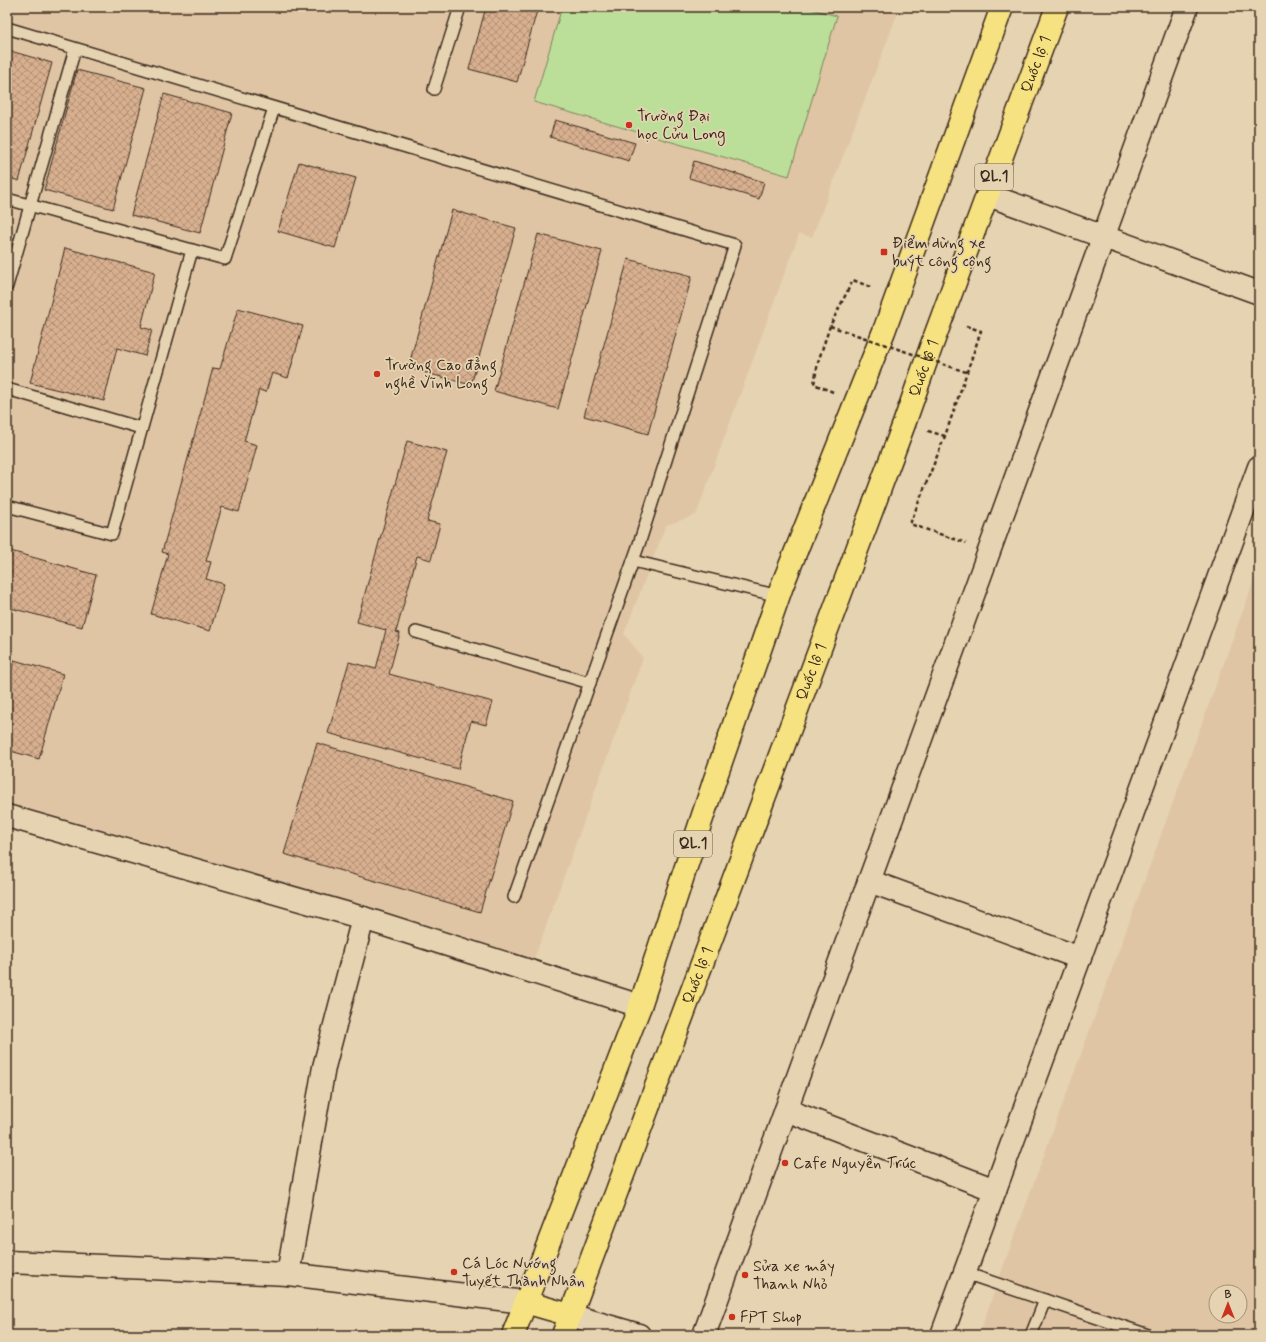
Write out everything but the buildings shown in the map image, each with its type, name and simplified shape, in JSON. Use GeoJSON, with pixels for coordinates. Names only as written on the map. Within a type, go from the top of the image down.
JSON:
{"type":"FeatureCollection","features":[{"type":"Feature","properties":{"kind":"highway","name":"QL.1"},"geometry":{"type":"LineString","coordinates":[[513,1335],[640,1006],[715,779],[779,596],[884,331],[1002,7]]}},
{"type":"Feature","properties":{"kind":"highway","name":"Quốc lộ 1"},"geometry":{"type":"LineString","coordinates":[[563,1335],[904,424],[1057,7]]}},
{"type":"Feature","properties":{"kind":"highway"},"geometry":{"type":"LineString","coordinates":[[525,1302],[570,1315]]}},
{"type":"Feature","properties":{"kind":"street"},"geometry":{"type":"LineString","coordinates":[[704,1335],[1187,7]]}},
{"type":"Feature","properties":{"kind":"street"},"geometry":{"type":"LineString","coordinates":[[988,195],[1259,293]]}},
{"type":"Feature","properties":{"kind":"street"},"geometry":{"type":"LineString","coordinates":[[942,1335],[1259,467]]}},
{"type":"Feature","properties":{"kind":"street"},"geometry":{"type":"LineString","coordinates":[[7,816],[363,918],[640,1006]]}},
{"type":"Feature","properties":{"kind":"street"},"geometry":{"type":"LineString","coordinates":[[869,881],[1080,958]]}},
{"type":"Feature","properties":{"kind":"street"},"geometry":{"type":"LineString","coordinates":[[288,1274],[324,1067],[363,918]]}},
{"type":"Feature","properties":{"kind":"street"},"geometry":{"type":"LineString","coordinates":[[786,1110],[995,1190]]}},
{"type":"Feature","properties":{"kind":"street"},"geometry":{"type":"LineString","coordinates":[[7,1262],[288,1274],[525,1302]]}},
{"type":"Feature","properties":{"kind":"street"},"geometry":{"type":"LineString","coordinates":[[570,1315],[639,1335]]}},
{"type":"Feature","properties":{"kind":"lane"},"geometry":{"type":"LineString","coordinates":[[434,89],[460,7]]}},
{"type":"Feature","properties":{"kind":"lane"},"geometry":{"type":"LineString","coordinates":[[7,28],[735,245],[633,561],[514,897]]}},
{"type":"Feature","properties":{"kind":"lane"},"geometry":{"type":"LineString","coordinates":[[7,286],[75,49]]}},
{"type":"Feature","properties":{"kind":"lane"},"geometry":{"type":"LineString","coordinates":[[7,199],[225,259],[274,108]]}},
{"type":"Feature","properties":{"kind":"lane"},"geometry":{"type":"LineString","coordinates":[[7,506],[112,534],[192,250]]}},
{"type":"Feature","properties":{"kind":"lane"},"geometry":{"type":"LineString","coordinates":[[7,389],[141,428]]}},
{"type":"Feature","properties":{"kind":"lane"},"geometry":{"type":"LineString","coordinates":[[633,561],[779,596]]}},
{"type":"Feature","properties":{"kind":"lane"},"geometry":{"type":"LineString","coordinates":[[416,632],[590,683]]}},
{"type":"Feature","properties":{"kind":"lane"},"geometry":{"type":"LineString","coordinates":[[965,1273],[1148,1335]]}},
{"type":"Feature","properties":{"kind":"lane"},"geometry":{"type":"LineString","coordinates":[[1031,1335],[1045,1300]]}},
{"type":"Feature","properties":{"kind":"path"},"geometry":{"type":"LineString","coordinates":[[814,384],[818,362],[830,326],[853,280]]}},
{"type":"Feature","properties":{"kind":"path"},"geometry":{"type":"LineString","coordinates":[[830,326],[966,372]]}},
{"type":"Feature","properties":{"kind":"path"},"geometry":{"type":"LineString","coordinates":[[981,331],[945,436],[910,524],[989,551]]}},
{"type":"Feature","properties":{"kind":"shaded area","name":"Trường Cao đẳng nghề Vĩnh Long"},"geometry":{"type":"Polygon","coordinates":[[[7,7],[900,7],[812,237],[799,234],[696,515],[666,525],[624,634],[643,658],[534,959],[7,805],[7,7]]]}},
{"type":"Feature","properties":{"kind":"shaded area"},"geometry":{"type":"Polygon","coordinates":[[[1259,567],[1259,1335],[979,1335],[997,1284],[1259,567]]]}},
{"type":"Feature","properties":{"kind":"green space"},"geometry":{"type":"Polygon","coordinates":[[[562,7],[804,7],[837,16],[789,176],[534,102],[562,7]]]}},
{"type":"Feature","properties":{"kind":"place","name":"Trường Đại học Cửu Long"},"geometry":{"type":"Point","coordinates":[629,125]}},
{"type":"Feature","properties":{"kind":"place","name":"Điểm dừng xe buýt công cộng"},"geometry":{"type":"Point","coordinates":[884,252]}},
{"type":"Feature","properties":{"kind":"place","name":"Trường Cao đẳng nghề Vĩnh Long"},"geometry":{"type":"Point","coordinates":[377,374]}},
{"type":"Feature","properties":{"kind":"place","name":"Cafe Nguyễn Trúc"},"geometry":{"type":"Point","coordinates":[785,1163]}},
{"type":"Feature","properties":{"kind":"place","name":"Cá Lóc Nướng Tuyết Thành Nhân"},"geometry":{"type":"Point","coordinates":[454,1272]}},
{"type":"Feature","properties":{"kind":"place","name":"Sửa xe máy Thanh Nhỏ"},"geometry":{"type":"Point","coordinates":[745,1275]}},
{"type":"Feature","properties":{"kind":"place","name":"FPT Shop"},"geometry":{"type":"Point","coordinates":[732,1317]}}]}
